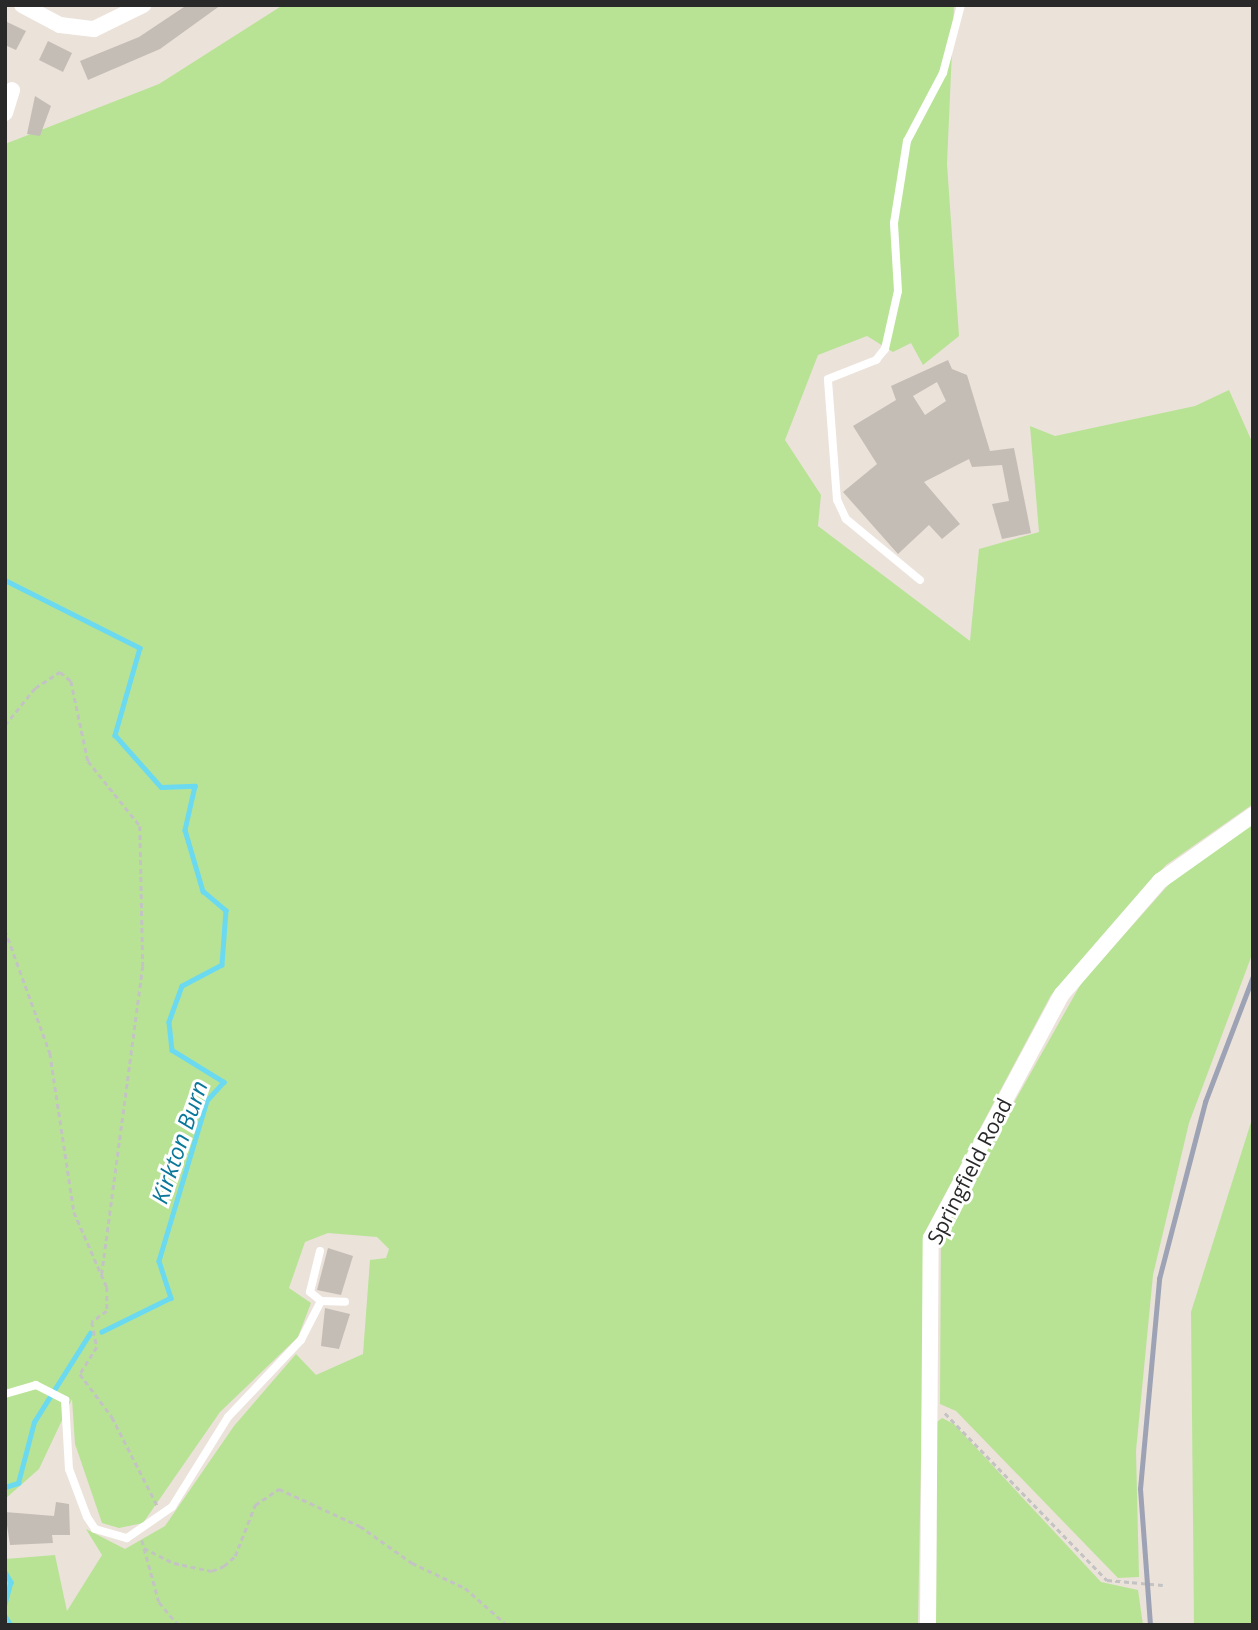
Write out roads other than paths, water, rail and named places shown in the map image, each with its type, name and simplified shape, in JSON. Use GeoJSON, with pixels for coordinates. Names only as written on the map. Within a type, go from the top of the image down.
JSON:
{"type":"FeatureCollection","features":[{"type":"Feature","properties":{"kind":"street"},"geometry":{"type":"LineString","coordinates":[[22,5],[60,25],[94,29],[143,5]]}},
{"type":"Feature","properties":{"kind":"street"},"geometry":{"type":"LineString","coordinates":[[6,116],[12,90]]}},
{"type":"Feature","properties":{"kind":"street","name":"Springfield Road"},"geometry":{"type":"LineString","coordinates":[[928,1625],[931,1238],[1040,1035],[1084,967],[1160,881],[1253,815]]}},
{"type":"Feature","properties":{"kind":"lane"},"geometry":{"type":"LineString","coordinates":[[920,580],[846,519],[837,500],[828,379],[876,360],[885,349],[898,291],[894,223],[907,141],[943,73],[961,5]]}},
{"type":"Feature","properties":{"kind":"lane"},"geometry":{"type":"LineString","coordinates":[[320,1251],[310,1292],[321,1301],[345,1302]]}},
{"type":"Feature","properties":{"kind":"lane"},"geometry":{"type":"LineString","coordinates":[[5,1394],[25,1386],[49,1389],[60,1395],[69,1407],[69,1469],[87,1517],[108,1535],[139,1533],[161,1518],[228,1417],[301,1340],[321,1301]]}},
{"type":"Feature","properties":{"kind":"waterway","name":"Kirkton Burn"},"geometry":{"type":"LineString","coordinates":[[5,580],[140,648],[115,735],[161,787],[195,786],[185,830],[203,891],[226,910],[222,965],[182,986],[169,1022],[172,1050],[224,1082],[207,1101],[159,1261],[171,1298],[102,1332]]}},
{"type":"Feature","properties":{"kind":"waterway","name":"Kirkton Burn"},"geometry":{"type":"LineString","coordinates":[[5,1487],[18,1483],[34,1422],[90,1333]]}},
{"type":"Feature","properties":{"kind":"waterway","name":"Kirkton Burn"},"geometry":{"type":"LineString","coordinates":[[5,1572],[11,1582],[5,1604]]}},
{"type":"Feature","properties":{"kind":"waterway","name":"Kirkton Burn"},"geometry":{"type":"LineString","coordinates":[[5,1616],[11,1625]]}},
{"type":"Feature","properties":{"kind":"railway"},"geometry":{"type":"LineString","coordinates":[[1150,1625],[1140,1489],[1159,1279],[1205,1102],[1253,976]]}}]}
